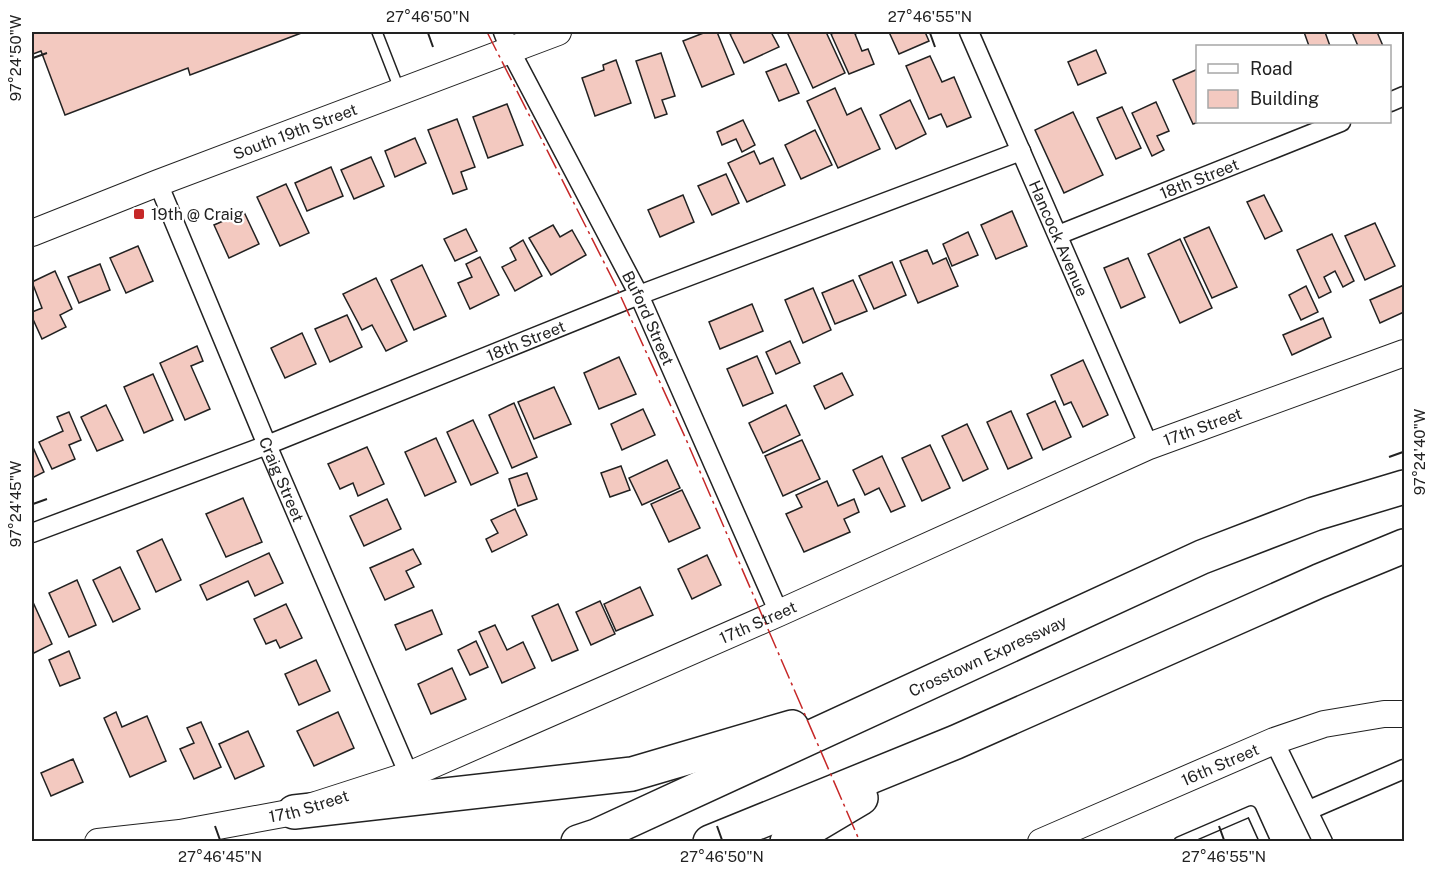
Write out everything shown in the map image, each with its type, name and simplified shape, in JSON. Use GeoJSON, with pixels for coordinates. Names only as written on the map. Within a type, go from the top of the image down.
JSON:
{"type":"FeatureCollection","features":[{"type":"Feature","properties":{"kind":"highway"},"geometry":{"type":"LineString","coordinates":[[1314,514],[1404,467]]}},
{"type":"Feature","properties":{"kind":"highway","name":"Crosstown Expressway"},"geometry":{"type":"LineString","coordinates":[[578,842],[596,836],[1203,557],[1314,514],[1404,487]]}},
{"type":"Feature","properties":{"kind":"highway"},"geometry":{"type":"LineString","coordinates":[[710,842],[956,742],[1319,581],[1404,546]]}},
{"type":"Feature","properties":{"kind":"highway"},"geometry":{"type":"LineString","coordinates":[[1319,581],[1404,566]]}},
{"type":"Feature","properties":{"kind":"highway"},"geometry":{"type":"LineString","coordinates":[[294,812],[632,774],[903,694]]}},
{"type":"Feature","properties":{"kind":"highway"},"geometry":{"type":"LineString","coordinates":[[787,842],[956,742]]}},
{"type":"Feature","properties":{"kind":"main road","name":"South 19th Street"},"geometry":{"type":"LineString","coordinates":[[32,233],[400,92],[506,41],[558,32]]}},
{"type":"Feature","properties":{"kind":"main road","name":"17th Street"},"geometry":{"type":"LineString","coordinates":[[98,842],[180,833],[294,812],[408,775],[779,613],[1149,446],[1404,352]]}},
{"type":"Feature","properties":{"kind":"main road","name":"16th Street"},"geometry":{"type":"LineString","coordinates":[[1046,841],[1274,741],[1324,723],[1384,714],[1404,714]]}},
{"type":"Feature","properties":{"kind":"street","name":"Hancock Avenue"},"geometry":{"type":"LineString","coordinates":[[969,32],[1149,446]]}},
{"type":"Feature","properties":{"kind":"street","name":"Buford Street"},"geometry":{"type":"LineString","coordinates":[[506,41],[639,295],[779,613]]}},
{"type":"Feature","properties":{"kind":"street","name":"18th Street"},"geometry":{"type":"LineString","coordinates":[[1058,235],[1338,123]]}},
{"type":"Feature","properties":{"kind":"street","name":"18th Street"},"geometry":{"type":"LineString","coordinates":[[32,533],[267,446],[639,295],[1021,151]]}},
{"type":"Feature","properties":{"kind":"street","name":"Craig Street"},"geometry":{"type":"LineString","coordinates":[[158,183],[267,446],[408,775]]}},
{"type":"Feature","properties":{"kind":"street"},"geometry":{"type":"LineString","coordinates":[[1274,741],[1323,842]]}},
{"type":"Feature","properties":{"kind":"street"},"geometry":{"type":"LineString","coordinates":[[1309,810],[1404,769]]}},
{"type":"Feature","properties":{"kind":"lane"},"geometry":{"type":"LineString","coordinates":[[377,32],[400,92]]}},
{"type":"Feature","properties":{"kind":"lane"},"geometry":{"type":"LineString","coordinates":[[1179,842],[1251,811],[1265,842]]}},
{"type":"Feature","properties":{"kind":"building"},"geometry":{"type":"Polygon","coordinates":[[[38,32],[304,32],[190,75],[188,68],[65,115],[41,51],[33,54],[32,34],[38,32]]]}},
{"type":"Feature","properties":{"kind":"building"},"geometry":{"type":"Polygon","coordinates":[[[706,32],[717,32],[734,74],[702,87],[683,41],[706,32]]]}},
{"type":"Feature","properties":{"kind":"building"},"geometry":{"type":"Polygon","coordinates":[[[771,32],[779,47],[744,63],[730,34],[771,32]]]}},
{"type":"Feature","properties":{"kind":"building"},"geometry":{"type":"Polygon","coordinates":[[[787,32],[826,32],[845,73],[813,88],[787,32]]]}},
{"type":"Feature","properties":{"kind":"building"},"geometry":{"type":"Polygon","coordinates":[[[860,32],[855,34],[862,51],[868,49],[874,64],[849,74],[831,34],[860,32]]]}},
{"type":"Feature","properties":{"kind":"building"},"geometry":{"type":"Polygon","coordinates":[[[889,32],[925,32],[929,41],[899,54],[889,32]]]}},
{"type":"Feature","properties":{"kind":"building"},"geometry":{"type":"Polygon","coordinates":[[[1304,32],[1325,32],[1330,45],[1309,45],[1304,32]]]}},
{"type":"Feature","properties":{"kind":"building"},"geometry":{"type":"Polygon","coordinates":[[[1352,32],[1377,32],[1383,45],[1358,45],[1352,32]]]}},
{"type":"Feature","properties":{"kind":"building"},"geometry":{"type":"Polygon","coordinates":[[[1096,50],[1106,73],[1078,85],[1068,62],[1096,50]]]}},
{"type":"Feature","properties":{"kind":"building"},"geometry":{"type":"Polygon","coordinates":[[[661,53],[675,96],[662,100],[667,114],[655,118],[636,61],[661,53]]]}},
{"type":"Feature","properties":{"kind":"building"},"geometry":{"type":"Polygon","coordinates":[[[930,56],[942,82],[954,77],[971,117],[947,127],[941,114],[929,119],[906,66],[930,56]]]}},
{"type":"Feature","properties":{"kind":"building"},"geometry":{"type":"Polygon","coordinates":[[[616,60],[631,103],[595,116],[582,78],[604,70],[603,65],[616,60]]]}},
{"type":"Feature","properties":{"kind":"building"},"geometry":{"type":"Polygon","coordinates":[[[786,64],[799,93],[779,101],[766,72],[786,64]]]}},
{"type":"Feature","properties":{"kind":"building"},"geometry":{"type":"Polygon","coordinates":[[[1196,70],[1196,123],[1193,124],[1173,80],[1196,70]]]}},
{"type":"Feature","properties":{"kind":"building"},"geometry":{"type":"Polygon","coordinates":[[[835,88],[847,115],[861,108],[880,149],[838,168],[807,101],[835,88]]]}},
{"type":"Feature","properties":{"kind":"building"},"geometry":{"type":"Polygon","coordinates":[[[910,100],[926,134],[896,149],[880,115],[910,100]]]}},
{"type":"Feature","properties":{"kind":"building"},"geometry":{"type":"Polygon","coordinates":[[[1156,102],[1169,131],[1157,136],[1164,150],[1152,156],[1132,113],[1156,102]]]}},
{"type":"Feature","properties":{"kind":"building"},"geometry":{"type":"Polygon","coordinates":[[[507,104],[523,145],[488,158],[473,117],[507,104]]]}},
{"type":"Feature","properties":{"kind":"building"},"geometry":{"type":"Polygon","coordinates":[[[1122,107],[1141,148],[1116,159],[1097,118],[1122,107]]]}},
{"type":"Feature","properties":{"kind":"building"},"geometry":{"type":"Polygon","coordinates":[[[1073,112],[1103,175],[1064,193],[1035,130],[1073,112]]]}},
{"type":"Feature","properties":{"kind":"building"},"geometry":{"type":"Polygon","coordinates":[[[457,119],[475,167],[461,172],[467,189],[453,194],[428,130],[457,119]]]}},
{"type":"Feature","properties":{"kind":"building"},"geometry":{"type":"Polygon","coordinates":[[[743,120],[755,145],[742,152],[736,139],[722,145],[717,132],[743,120]]]}},
{"type":"Feature","properties":{"kind":"building"},"geometry":{"type":"Polygon","coordinates":[[[815,130],[832,165],[801,179],[785,145],[815,130]]]}},
{"type":"Feature","properties":{"kind":"building"},"geometry":{"type":"Polygon","coordinates":[[[415,138],[426,163],[395,177],[385,151],[415,138]]]}},
{"type":"Feature","properties":{"kind":"building"},"geometry":{"type":"Polygon","coordinates":[[[754,151],[760,164],[773,158],[785,185],[747,202],[728,163],[754,151]]]}},
{"type":"Feature","properties":{"kind":"building"},"geometry":{"type":"Polygon","coordinates":[[[371,157],[384,186],[354,199],[341,170],[371,157]]]}},
{"type":"Feature","properties":{"kind":"building"},"geometry":{"type":"Polygon","coordinates":[[[331,167],[343,196],[307,211],[295,183],[331,167]]]}},
{"type":"Feature","properties":{"kind":"building"},"geometry":{"type":"Polygon","coordinates":[[[726,174],[739,203],[712,215],[698,186],[726,174]]]}},
{"type":"Feature","properties":{"kind":"building"},"geometry":{"type":"Polygon","coordinates":[[[286,184],[309,233],[280,246],[257,197],[286,184]]]}},
{"type":"Feature","properties":{"kind":"building"},"geometry":{"type":"Polygon","coordinates":[[[683,195],[694,222],[660,237],[648,210],[683,195]]]}},
{"type":"Feature","properties":{"kind":"building"},"geometry":{"type":"Polygon","coordinates":[[[1264,195],[1282,231],[1265,239],[1247,202],[1264,195]]]}},
{"type":"Feature","properties":{"kind":"building"},"geometry":{"type":"Polygon","coordinates":[[[1012,211],[1027,246],[996,259],[981,225],[1012,211]]]}},
{"type":"Feature","properties":{"kind":"building"},"geometry":{"type":"Polygon","coordinates":[[[244,212],[259,244],[229,258],[214,225],[244,212]]]}},
{"type":"Feature","properties":{"kind":"building"},"geometry":{"type":"Polygon","coordinates":[[[1375,223],[1395,266],[1365,280],[1345,236],[1375,223]]]}},
{"type":"Feature","properties":{"kind":"building"},"geometry":{"type":"Polygon","coordinates":[[[553,225],[560,237],[572,230],[586,255],[551,275],[529,238],[553,225]]]}},
{"type":"Feature","properties":{"kind":"building"},"geometry":{"type":"Polygon","coordinates":[[[1209,227],[1237,287],[1212,298],[1184,238],[1209,227]]]}},
{"type":"Feature","properties":{"kind":"building"},"geometry":{"type":"Polygon","coordinates":[[[466,229],[477,251],[455,261],[444,239],[466,229]]]}},
{"type":"Feature","properties":{"kind":"building"},"geometry":{"type":"Polygon","coordinates":[[[968,232],[978,255],[952,266],[943,244],[968,232]]]}},
{"type":"Feature","properties":{"kind":"building"},"geometry":{"type":"Polygon","coordinates":[[[1332,234],[1354,281],[1343,287],[1335,271],[1324,277],[1331,292],[1319,298],[1297,250],[1332,234]]]}},
{"type":"Feature","properties":{"kind":"building"},"geometry":{"type":"Polygon","coordinates":[[[1180,239],[1212,308],[1180,323],[1148,254],[1180,239]]]}},
{"type":"Feature","properties":{"kind":"building"},"geometry":{"type":"Polygon","coordinates":[[[523,240],[542,276],[515,291],[502,267],[516,260],[510,248],[523,240]]]}},
{"type":"Feature","properties":{"kind":"building"},"geometry":{"type":"Polygon","coordinates":[[[138,246],[153,281],[126,293],[110,258],[138,246]]]}},
{"type":"Feature","properties":{"kind":"building"},"geometry":{"type":"Polygon","coordinates":[[[927,250],[933,264],[946,258],[958,286],[918,303],[900,261],[927,250]]]}},
{"type":"Feature","properties":{"kind":"building"},"geometry":{"type":"Polygon","coordinates":[[[480,257],[499,295],[470,309],[458,283],[472,277],[466,264],[480,257]]]}},
{"type":"Feature","properties":{"kind":"building"},"geometry":{"type":"Polygon","coordinates":[[[1128,258],[1145,297],[1121,308],[1104,268],[1128,258]]]}},
{"type":"Feature","properties":{"kind":"building"},"geometry":{"type":"Polygon","coordinates":[[[892,262],[906,295],[874,309],[859,276],[892,262]]]}},
{"type":"Feature","properties":{"kind":"building"},"geometry":{"type":"Polygon","coordinates":[[[100,264],[110,290],[79,303],[68,277],[100,264]]]}},
{"type":"Feature","properties":{"kind":"building"},"geometry":{"type":"Polygon","coordinates":[[[422,265],[446,316],[414,330],[391,280],[422,265]]]}},
{"type":"Feature","properties":{"kind":"building"},"geometry":{"type":"Polygon","coordinates":[[[55,271],[72,309],[60,315],[66,327],[42,339],[32,317],[32,312],[42,308],[32,282],[55,271]]]}},
{"type":"Feature","properties":{"kind":"building"},"geometry":{"type":"Polygon","coordinates":[[[376,278],[407,341],[386,351],[372,325],[362,330],[343,294],[376,278]]]}},
{"type":"Feature","properties":{"kind":"building"},"geometry":{"type":"Polygon","coordinates":[[[853,280],[867,311],[835,324],[822,293],[853,280]]]}},
{"type":"Feature","properties":{"kind":"building"},"geometry":{"type":"Polygon","coordinates":[[[1404,285],[1404,312],[1380,323],[1370,300],[1404,285]]]}},
{"type":"Feature","properties":{"kind":"building"},"geometry":{"type":"Polygon","coordinates":[[[1306,286],[1318,312],[1301,320],[1289,295],[1306,286]]]}},
{"type":"Feature","properties":{"kind":"building"},"geometry":{"type":"Polygon","coordinates":[[[813,288],[831,330],[803,343],[785,300],[813,288]]]}},
{"type":"Feature","properties":{"kind":"building"},"geometry":{"type":"Polygon","coordinates":[[[752,304],[763,331],[720,349],[709,322],[752,304]]]}},
{"type":"Feature","properties":{"kind":"building"},"geometry":{"type":"Polygon","coordinates":[[[347,315],[362,347],[330,362],[315,329],[347,315]]]}},
{"type":"Feature","properties":{"kind":"building"},"geometry":{"type":"Polygon","coordinates":[[[1323,318],[1331,337],[1292,355],[1283,335],[1323,318]]]}},
{"type":"Feature","properties":{"kind":"building"},"geometry":{"type":"Polygon","coordinates":[[[302,333],[316,364],[285,378],[271,348],[302,333]]]}},
{"type":"Feature","properties":{"kind":"building"},"geometry":{"type":"Polygon","coordinates":[[[790,341],[800,363],[776,374],[766,352],[790,341]]]}},
{"type":"Feature","properties":{"kind":"building"},"geometry":{"type":"Polygon","coordinates":[[[197,346],[203,361],[191,366],[210,409],[185,420],[160,363],[197,346]]]}},
{"type":"Feature","properties":{"kind":"building"},"geometry":{"type":"Polygon","coordinates":[[[757,356],[773,393],[743,406],[727,369],[757,356]]]}},
{"type":"Feature","properties":{"kind":"building"},"geometry":{"type":"Polygon","coordinates":[[[619,357],[636,394],[599,409],[584,373],[619,357]]]}},
{"type":"Feature","properties":{"kind":"building"},"geometry":{"type":"Polygon","coordinates":[[[1083,360],[1108,415],[1083,427],[1071,402],[1064,405],[1051,375],[1083,360]]]}},
{"type":"Feature","properties":{"kind":"building"},"geometry":{"type":"Polygon","coordinates":[[[842,373],[853,395],[825,409],[814,386],[842,373]]]}},
{"type":"Feature","properties":{"kind":"building"},"geometry":{"type":"Polygon","coordinates":[[[153,374],[173,420],[144,433],[124,387],[153,374]]]}},
{"type":"Feature","properties":{"kind":"building"},"geometry":{"type":"Polygon","coordinates":[[[554,387],[571,424],[534,439],[518,402],[554,387]]]}},
{"type":"Feature","properties":{"kind":"building"},"geometry":{"type":"Polygon","coordinates":[[[1055,401],[1071,437],[1043,450],[1027,414],[1055,401]]]}},
{"type":"Feature","properties":{"kind":"building"},"geometry":{"type":"Polygon","coordinates":[[[514,403],[537,457],[512,468],[489,415],[514,403]]]}},
{"type":"Feature","properties":{"kind":"building"},"geometry":{"type":"Polygon","coordinates":[[[106,405],[123,440],[97,451],[81,417],[106,405]]]}},
{"type":"Feature","properties":{"kind":"building"},"geometry":{"type":"Polygon","coordinates":[[[786,405],[800,435],[763,453],[749,423],[786,405]]]}},
{"type":"Feature","properties":{"kind":"building"},"geometry":{"type":"Polygon","coordinates":[[[643,409],[655,435],[622,450],[611,424],[643,409]]]}},
{"type":"Feature","properties":{"kind":"building"},"geometry":{"type":"Polygon","coordinates":[[[1011,411],[1032,458],[1008,469],[987,422],[1011,411]]]}},
{"type":"Feature","properties":{"kind":"building"},"geometry":{"type":"Polygon","coordinates":[[[69,412],[81,440],[69,445],[75,459],[52,469],[39,442],[63,431],[57,417],[69,412]]]}},
{"type":"Feature","properties":{"kind":"building"},"geometry":{"type":"Polygon","coordinates":[[[473,420],[498,473],[471,485],[447,432],[473,420]]]}},
{"type":"Feature","properties":{"kind":"building"},"geometry":{"type":"Polygon","coordinates":[[[967,424],[988,469],[963,481],[942,436],[967,424]]]}},
{"type":"Feature","properties":{"kind":"building"},"geometry":{"type":"Polygon","coordinates":[[[436,438],[456,482],[425,496],[405,452],[436,438]]]}},
{"type":"Feature","properties":{"kind":"building"},"geometry":{"type":"Polygon","coordinates":[[[802,440],[820,479],[783,496],[765,456],[802,440]]]}},
{"type":"Feature","properties":{"kind":"building"},"geometry":{"type":"Polygon","coordinates":[[[32,445],[44,472],[32,478],[32,445]]]}},
{"type":"Feature","properties":{"kind":"building"},"geometry":{"type":"Polygon","coordinates":[[[930,445],[950,488],[922,501],[902,458],[930,445]]]}},
{"type":"Feature","properties":{"kind":"building"},"geometry":{"type":"Polygon","coordinates":[[[367,447],[384,484],[358,496],[353,483],[340,489],[328,464],[367,447]]]}},
{"type":"Feature","properties":{"kind":"building"},"geometry":{"type":"Polygon","coordinates":[[[882,456],[905,506],[891,512],[879,488],[865,495],[853,470],[882,456]]]}},
{"type":"Feature","properties":{"kind":"building"},"geometry":{"type":"Polygon","coordinates":[[[667,460],[680,488],[642,505],[629,478],[667,460]]]}},
{"type":"Feature","properties":{"kind":"building"},"geometry":{"type":"Polygon","coordinates":[[[621,466],[630,490],[610,497],[601,473],[621,466]]]}},
{"type":"Feature","properties":{"kind":"building"},"geometry":{"type":"Polygon","coordinates":[[[527,473],[537,499],[518,506],[509,479],[527,473]]]}},
{"type":"Feature","properties":{"kind":"building"},"geometry":{"type":"Polygon","coordinates":[[[827,481],[838,506],[854,499],[859,512],[844,519],[850,532],[804,552],[786,514],[802,507],[796,495],[827,481]]]}},
{"type":"Feature","properties":{"kind":"building"},"geometry":{"type":"Polygon","coordinates":[[[682,490],[700,528],[669,542],[651,504],[682,490]]]}},
{"type":"Feature","properties":{"kind":"building"},"geometry":{"type":"Polygon","coordinates":[[[243,498],[262,542],[226,557],[206,514],[243,498]]]}},
{"type":"Feature","properties":{"kind":"building"},"geometry":{"type":"Polygon","coordinates":[[[387,499],[401,529],[364,546],[350,516],[387,499]]]}},
{"type":"Feature","properties":{"kind":"building"},"geometry":{"type":"Polygon","coordinates":[[[515,509],[527,535],[492,552],[486,539],[498,533],[491,520],[515,509]]]}},
{"type":"Feature","properties":{"kind":"building"},"geometry":{"type":"Polygon","coordinates":[[[162,539],[181,580],[156,592],[137,551],[162,539]]]}},
{"type":"Feature","properties":{"kind":"building"},"geometry":{"type":"Polygon","coordinates":[[[413,549],[421,564],[406,571],[414,587],[385,600],[370,568],[413,549]]]}},
{"type":"Feature","properties":{"kind":"building"},"geometry":{"type":"Polygon","coordinates":[[[269,553],[283,583],[255,596],[248,581],[207,600],[200,585],[269,553]]]}},
{"type":"Feature","properties":{"kind":"building"},"geometry":{"type":"Polygon","coordinates":[[[707,555],[721,585],[692,599],[678,569],[707,555]]]}},
{"type":"Feature","properties":{"kind":"building"},"geometry":{"type":"Polygon","coordinates":[[[120,567],[140,609],[113,622],[93,580],[120,567]]]}},
{"type":"Feature","properties":{"kind":"building"},"geometry":{"type":"Polygon","coordinates":[[[77,580],[96,625],[69,637],[49,593],[77,580]]]}},
{"type":"Feature","properties":{"kind":"building"},"geometry":{"type":"Polygon","coordinates":[[[640,587],[653,615],[616,631],[604,604],[640,587]]]}},
{"type":"Feature","properties":{"kind":"building"},"geometry":{"type":"Polygon","coordinates":[[[32,600],[52,644],[32,654],[32,600]]]}},
{"type":"Feature","properties":{"kind":"building"},"geometry":{"type":"Polygon","coordinates":[[[600,601],[615,634],[591,645],[576,612],[600,601]]]}},
{"type":"Feature","properties":{"kind":"building"},"geometry":{"type":"Polygon","coordinates":[[[286,604],[302,638],[280,648],[276,640],[266,644],[254,619],[286,604]]]}},
{"type":"Feature","properties":{"kind":"building"},"geometry":{"type":"Polygon","coordinates":[[[558,604],[578,650],[552,661],[532,616],[558,604]]]}},
{"type":"Feature","properties":{"kind":"building"},"geometry":{"type":"Polygon","coordinates":[[[432,610],[442,634],[406,650],[395,625],[432,610]]]}},
{"type":"Feature","properties":{"kind":"building"},"geometry":{"type":"Polygon","coordinates":[[[495,625],[507,650],[523,642],[535,668],[502,683],[479,632],[495,625]]]}},
{"type":"Feature","properties":{"kind":"building"},"geometry":{"type":"Polygon","coordinates":[[[476,641],[488,667],[470,675],[458,650],[476,641]]]}},
{"type":"Feature","properties":{"kind":"building"},"geometry":{"type":"Polygon","coordinates":[[[69,651],[80,678],[60,686],[49,660],[69,651]]]}},
{"type":"Feature","properties":{"kind":"building"},"geometry":{"type":"Polygon","coordinates":[[[316,660],[330,691],[299,705],[285,674],[316,660]]]}},
{"type":"Feature","properties":{"kind":"building"},"geometry":{"type":"Polygon","coordinates":[[[452,668],[466,699],[431,714],[418,684],[452,668]]]}},
{"type":"Feature","properties":{"kind":"building"},"geometry":{"type":"Polygon","coordinates":[[[116,712],[122,727],[147,716],[166,761],[130,777],[104,718],[116,712]]]}},
{"type":"Feature","properties":{"kind":"building"},"geometry":{"type":"Polygon","coordinates":[[[338,712],[354,748],[314,766],[297,731],[338,712]]]}},
{"type":"Feature","properties":{"kind":"building"},"geometry":{"type":"Polygon","coordinates":[[[201,722],[221,767],[194,779],[180,749],[194,743],[187,728],[201,722]]]}},
{"type":"Feature","properties":{"kind":"building"},"geometry":{"type":"Polygon","coordinates":[[[248,731],[264,766],[235,779],[219,744],[248,731]]]}},
{"type":"Feature","properties":{"kind":"building"},"geometry":{"type":"Polygon","coordinates":[[[73,759],[83,782],[51,796],[41,773],[73,759]]]}},
{"type":"Feature","properties":{"kind":"power"},"geometry":{"type":"LineString","coordinates":[[487,32],[615,284],[685,437],[860,842]]}},
{"type":"Feature","properties":{"kind":"place","name":"19th @ Craig"},"geometry":{"type":"Point","coordinates":[139,214]}}]}
